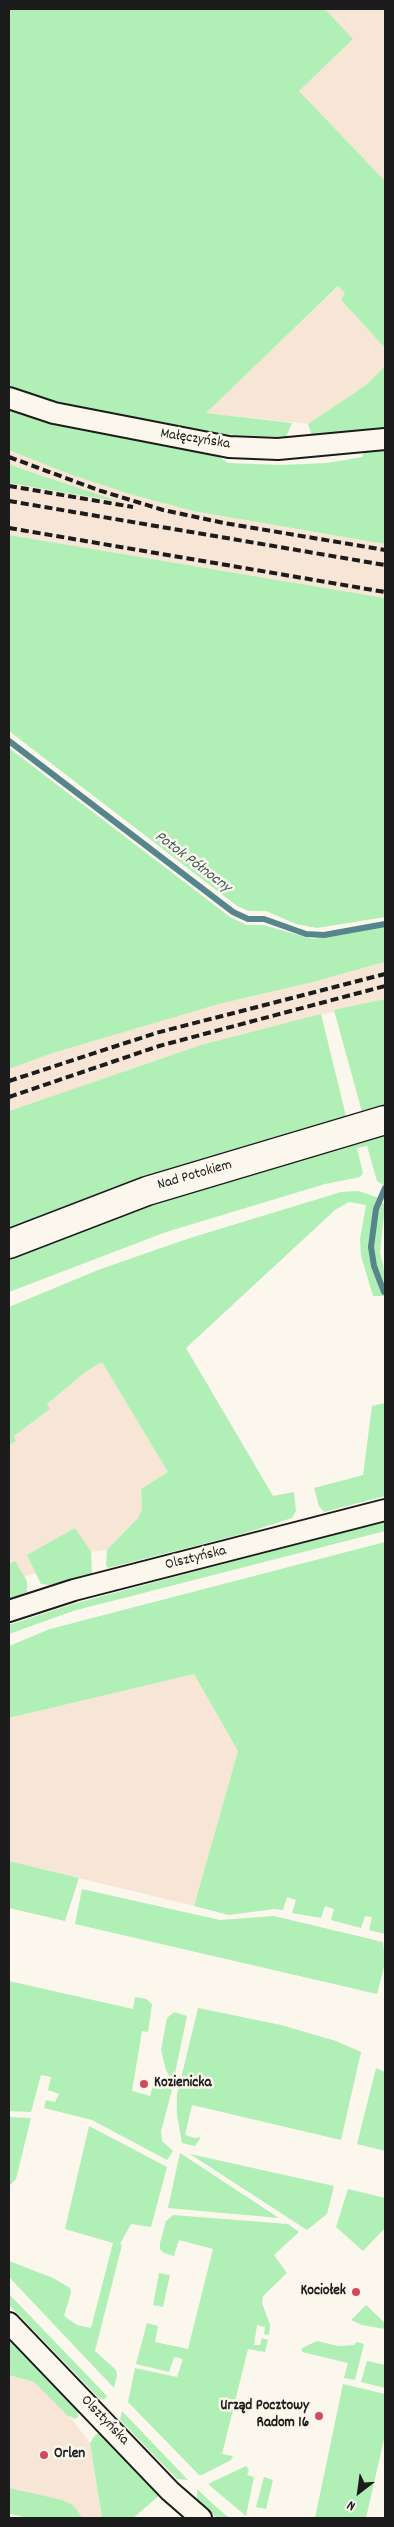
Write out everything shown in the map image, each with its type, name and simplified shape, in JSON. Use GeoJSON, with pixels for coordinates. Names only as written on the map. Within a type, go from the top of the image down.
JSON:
{"type":"FeatureCollection","features":[{"type":"Feature","properties":{"kind":"main road","name":"Nad Potokiem"},"geometry":{"type":"LineString","coordinates":[[9,1244],[146,1190],[385,1120]]}},
{"type":"Feature","properties":{"kind":"street","name":"Małęczyńska"},"geometry":{"type":"LineString","coordinates":[[9,398],[54,413],[229,447],[278,449],[385,439]]}},
{"type":"Feature","properties":{"kind":"street","name":"Olsztyńska"},"geometry":{"type":"LineString","coordinates":[[9,1611],[74,1590],[385,1510]]}},
{"type":"Feature","properties":{"kind":"street","name":"Olsztyńska"},"geometry":{"type":"LineString","coordinates":[[9,2323],[170,2491],[201,2518]]}},
{"type":"Feature","properties":{"kind":"shaded area"},"geometry":{"type":"Polygon","coordinates":[[[325,9],[385,9],[385,181],[299,91],[353,39],[325,9]]]}},
{"type":"Feature","properties":{"kind":"shaded area"},"geometry":{"type":"Polygon","coordinates":[[[339,286],[345,293],[341,300],[385,348],[385,366],[366,385],[308,424],[205,413],[339,286]]]}},
{"type":"Feature","properties":{"kind":"shaded area"},"geometry":{"type":"Polygon","coordinates":[[[9,450],[133,495],[193,511],[385,544],[385,598],[9,535],[9,483],[116,501],[9,464],[9,450]]]}},
{"type":"Feature","properties":{"kind":"shaded area"},"geometry":{"type":"Polygon","coordinates":[[[385,962],[385,999],[201,1045],[9,1111],[9,1069],[53,1053],[219,1004],[313,982],[385,962]]]}},
{"type":"Feature","properties":{"kind":"shaded area"},"geometry":{"type":"Polygon","coordinates":[[[102,1362],[168,1472],[141,1489],[142,1509],[138,1518],[107,1550],[91,1552],[9,1583],[9,1445],[16,1441],[14,1436],[50,1409],[47,1404],[84,1373],[102,1362]]]}},
{"type":"Feature","properties":{"kind":"shaded area"},"geometry":{"type":"Polygon","coordinates":[[[194,1674],[238,1751],[194,1906],[9,1861],[9,1718],[194,1674]]]}},
{"type":"Feature","properties":{"kind":"shaded area"},"geometry":{"type":"Polygon","coordinates":[[[9,2375],[34,2382],[71,2418],[90,2443],[102,2518],[27,2518],[9,2513],[9,2375]]]}},
{"type":"Feature","properties":{"kind":"green space"},"geometry":{"type":"Polygon","coordinates":[[[9,9],[325,9],[353,39],[299,91],[385,181],[385,348],[341,300],[345,293],[338,286],[206,413],[292,423],[286,437],[235,435],[190,430],[35,397],[9,387],[9,9]]]}},
{"type":"Feature","properties":{"kind":"green space"},"geometry":{"type":"Polygon","coordinates":[[[385,366],[385,429],[312,436],[308,424],[366,385],[385,366]]]}},
{"type":"Feature","properties":{"kind":"green space"},"geometry":{"type":"Polygon","coordinates":[[[9,409],[26,416],[143,442],[218,456],[228,463],[280,465],[327,463],[362,457],[364,452],[385,449],[385,544],[193,511],[133,495],[72,475],[9,450],[9,409]]]}},
{"type":"Feature","properties":{"kind":"green space"},"geometry":{"type":"Polygon","coordinates":[[[9,464],[40,475],[121,502],[9,483],[9,464]]]}},
{"type":"Feature","properties":{"kind":"green space"},"geometry":{"type":"Polygon","coordinates":[[[9,535],[385,598],[385,917],[317,928],[296,924],[266,911],[249,911],[237,906],[9,731],[9,535]]]}},
{"type":"Feature","properties":{"kind":"green space"},"geometry":{"type":"Polygon","coordinates":[[[9,748],[230,917],[247,925],[263,925],[313,939],[385,926],[385,962],[313,982],[219,1004],[53,1053],[9,1069],[9,748]]]}},
{"type":"Feature","properties":{"kind":"green space"},"geometry":{"type":"Polygon","coordinates":[[[385,999],[385,1105],[362,1112],[334,1010],[385,999]]]}},
{"type":"Feature","properties":{"kind":"green space"},"geometry":{"type":"Polygon","coordinates":[[[321,1014],[346,1116],[221,1153],[66,1208],[9,1233],[9,1111],[201,1045],[321,1014]]]}},
{"type":"Feature","properties":{"kind":"green space"},"geometry":{"type":"Polygon","coordinates":[[[385,1132],[385,1186],[377,1181],[367,1146],[357,1148],[363,1173],[360,1177],[325,1184],[166,1232],[9,1292],[9,1256],[143,1202],[385,1132]]]}},
{"type":"Feature","properties":{"kind":"green space"},"geometry":{"type":"Polygon","coordinates":[[[359,1191],[379,1198],[385,1206],[380,1252],[385,1275],[385,1296],[373,1296],[361,1256],[360,1239],[366,1205],[349,1202],[335,1210],[186,1348],[273,1496],[294,1492],[296,1511],[292,1518],[242,1534],[108,1568],[106,1565],[107,1550],[138,1518],[142,1509],[141,1489],[168,1472],[102,1362],[84,1373],[47,1404],[50,1409],[14,1436],[16,1441],[9,1445],[9,1307],[98,1270],[187,1239],[341,1192],[359,1191]]]}},
{"type":"Feature","properties":{"kind":"green space"},"geometry":{"type":"Polygon","coordinates":[[[385,1403],[385,1496],[324,1512],[319,1506],[314,1488],[363,1475],[372,1406],[385,1403]]]}},
{"type":"Feature","properties":{"kind":"green space"},"geometry":{"type":"Polygon","coordinates":[[[385,1521],[385,1531],[73,1611],[9,1634],[9,1625],[73,1604],[385,1521]]]}},
{"type":"Feature","properties":{"kind":"green space"},"geometry":{"type":"Polygon","coordinates":[[[75,1528],[91,1552],[92,1574],[50,1585],[41,1584],[27,1555],[75,1528]]]}},
{"type":"Feature","properties":{"kind":"green space"},"geometry":{"type":"Polygon","coordinates":[[[385,1542],[385,1934],[369,1930],[372,1917],[365,1916],[361,1928],[331,1920],[334,1909],[325,1906],[321,1918],[292,1913],[296,1900],[287,1897],[283,1910],[274,1909],[229,1915],[194,1906],[238,1751],[194,1674],[9,1718],[9,1646],[50,1629],[385,1542]]]}},
{"type":"Feature","properties":{"kind":"green space"},"geometry":{"type":"Polygon","coordinates":[[[15,1561],[27,1581],[27,1592],[9,1600],[9,1564],[15,1561]]]}},
{"type":"Feature","properties":{"kind":"green space"},"geometry":{"type":"Polygon","coordinates":[[[9,1861],[79,1878],[65,1921],[9,1908],[9,1861]]]}},
{"type":"Feature","properties":{"kind":"green space"},"geometry":{"type":"Polygon","coordinates":[[[82,1889],[220,1920],[274,1916],[383,1942],[385,1963],[377,1994],[75,1924],[82,1889]]]}},
{"type":"Feature","properties":{"kind":"green space"},"geometry":{"type":"Polygon","coordinates":[[[9,1981],[133,2009],[135,1997],[146,1999],[152,2004],[148,2032],[142,2031],[132,2091],[150,2096],[155,2079],[166,2081],[172,2090],[161,2131],[162,2141],[173,2151],[167,2160],[92,2120],[44,2108],[46,2100],[55,2102],[59,2094],[48,2090],[51,2077],[41,2075],[31,2112],[9,2111],[9,1981]]]}},
{"type":"Feature","properties":{"kind":"green space"},"geometry":{"type":"Polygon","coordinates":[[[198,2008],[281,2025],[336,2041],[361,2052],[341,2140],[192,2105],[185,2135],[195,2138],[201,2137],[195,2146],[182,2143],[177,2115],[177,2095],[198,2008]]]}},
{"type":"Feature","properties":{"kind":"green space"},"geometry":{"type":"Polygon","coordinates":[[[174,2012],[187,2016],[173,2083],[166,2070],[161,2050],[167,2018],[174,2012]]]}},
{"type":"Feature","properties":{"kind":"green space"},"geometry":{"type":"Polygon","coordinates":[[[376,2068],[385,2072],[385,2151],[357,2144],[376,2068]]]}},
{"type":"Feature","properties":{"kind":"green space"},"geometry":{"type":"Polygon","coordinates":[[[9,2117],[31,2118],[16,2179],[9,2186],[9,2117]]]}},
{"type":"Feature","properties":{"kind":"green space"},"geometry":{"type":"Polygon","coordinates":[[[89,2126],[167,2167],[151,2227],[131,2224],[120,2244],[122,2245],[95,2351],[116,2370],[117,2375],[114,2388],[9,2277],[9,2261],[53,2278],[70,2288],[71,2293],[64,2316],[77,2325],[91,2328],[113,2243],[65,2229],[89,2126]]]}},
{"type":"Feature","properties":{"kind":"green space"},"geometry":{"type":"Polygon","coordinates":[[[180,2153],[279,2218],[168,2208],[180,2153]]]}},
{"type":"Feature","properties":{"kind":"green space"},"geometry":{"type":"Polygon","coordinates":[[[190,2154],[334,2186],[327,2214],[307,2230],[190,2154]]]}},
{"type":"Feature","properties":{"kind":"green space"},"geometry":{"type":"Polygon","coordinates":[[[348,2189],[385,2198],[385,2228],[363,2251],[336,2227],[348,2189]]]}},
{"type":"Feature","properties":{"kind":"green space"},"geometry":{"type":"Polygon","coordinates":[[[173,2215],[288,2224],[299,2232],[274,2255],[287,2273],[263,2296],[262,2303],[270,2325],[269,2335],[264,2334],[265,2327],[257,2325],[254,2345],[260,2345],[262,2338],[268,2340],[265,2352],[248,2349],[222,2454],[233,2456],[231,2460],[202,2475],[199,2475],[128,2402],[135,2368],[177,2377],[183,2359],[174,2357],[169,2372],[136,2364],[147,2323],[158,2326],[155,2342],[188,2349],[213,2249],[179,2240],[174,2256],[164,2253],[160,2249],[160,2243],[166,2221],[173,2215]]]}},
{"type":"Feature","properties":{"kind":"green space"},"geometry":{"type":"Polygon","coordinates":[[[159,2273],[170,2275],[163,2307],[153,2305],[159,2273]]]}},
{"type":"Feature","properties":{"kind":"green space"},"geometry":{"type":"Polygon","coordinates":[[[9,2294],[107,2396],[105,2399],[100,2399],[9,2305],[9,2294]]]}},
{"type":"Feature","properties":{"kind":"green space"},"geometry":{"type":"Polygon","coordinates":[[[366,2305],[385,2323],[385,2329],[362,2325],[351,2320],[366,2305]]]}},
{"type":"Feature","properties":{"kind":"green space"},"geometry":{"type":"Polygon","coordinates":[[[9,2338],[78,2409],[78,2417],[75,2419],[67,2415],[34,2382],[9,2375],[9,2338]]]}},
{"type":"Feature","properties":{"kind":"green space"},"geometry":{"type":"Polygon","coordinates":[[[317,2341],[338,2346],[354,2345],[357,2342],[364,2344],[355,2380],[344,2378],[348,2363],[302,2352],[302,2348],[317,2341]]]}},
{"type":"Feature","properties":{"kind":"green space"},"geometry":{"type":"Polygon","coordinates":[[[367,2361],[385,2365],[385,2388],[361,2382],[367,2361]]]}},
{"type":"Feature","properties":{"kind":"green space"},"geometry":{"type":"Polygon","coordinates":[[[343,2384],[385,2394],[385,2435],[366,2518],[315,2518],[343,2384]]]}},
{"type":"Feature","properties":{"kind":"green space"},"geometry":{"type":"Polygon","coordinates":[[[122,2411],[188,2480],[177,2479],[120,2420],[122,2411]]]}},
{"type":"Feature","properties":{"kind":"green space"},"geometry":{"type":"Polygon","coordinates":[[[96,2434],[101,2434],[160,2495],[133,2518],[102,2518],[90,2443],[96,2434]]]}},
{"type":"Feature","properties":{"kind":"green space"},"geometry":{"type":"Polygon","coordinates":[[[246,2466],[249,2470],[247,2475],[254,2477],[246,2516],[208,2484],[246,2466]]]}},
{"type":"Feature","properties":{"kind":"green space"},"geometry":{"type":"Polygon","coordinates":[[[264,2477],[273,2480],[266,2509],[256,2507],[264,2477]]]}},
{"type":"Feature","properties":{"kind":"green space"},"geometry":{"type":"Polygon","coordinates":[[[9,2488],[62,2500],[74,2506],[82,2518],[27,2518],[9,2513],[9,2488]]]}},
{"type":"Feature","properties":{"kind":"green space"},"geometry":{"type":"Polygon","coordinates":[[[197,2489],[229,2518],[218,2518],[208,2510],[197,2499],[197,2489]]]}},
{"type":"Feature","properties":{"kind":"waterway","name":"Potok Północny"},"geometry":{"type":"LineString","coordinates":[[9,741],[233,912],[248,919],[264,919],[306,934],[324,935],[385,924]]}},
{"type":"Feature","properties":{"kind":"waterway"},"geometry":{"type":"LineString","coordinates":[[384,1292],[374,1266],[371,1247],[376,1209],[385,1188]]}},
{"type":"Feature","properties":{"kind":"railway"},"geometry":{"type":"LineString","coordinates":[[9,457],[98,490],[163,510],[224,523],[385,550]]}},
{"type":"Feature","properties":{"kind":"railway"},"geometry":{"type":"LineString","coordinates":[[9,486],[133,507]]}},
{"type":"Feature","properties":{"kind":"railway"},"geometry":{"type":"LineString","coordinates":[[9,501],[385,565]]}},
{"type":"Feature","properties":{"kind":"railway"},"geometry":{"type":"LineString","coordinates":[[9,528],[385,592]]}},
{"type":"Feature","properties":{"kind":"railway"},"geometry":{"type":"LineString","coordinates":[[9,1081],[156,1033],[385,974]]}},
{"type":"Feature","properties":{"kind":"railway"},"geometry":{"type":"LineString","coordinates":[[9,1097],[159,1046],[385,986]]}},
{"type":"Feature","properties":{"kind":"place","name":"Kozienicka"},"geometry":{"type":"Point","coordinates":[144,2084]}},
{"type":"Feature","properties":{"kind":"place","name":"Kociołek"},"geometry":{"type":"Point","coordinates":[356,2292]}},
{"type":"Feature","properties":{"kind":"place","name":"Urząd Pocztowy Radom 16"},"geometry":{"type":"Point","coordinates":[319,2416]}},
{"type":"Feature","properties":{"kind":"place","name":"Orlen"},"geometry":{"type":"Point","coordinates":[44,2455]}}]}
